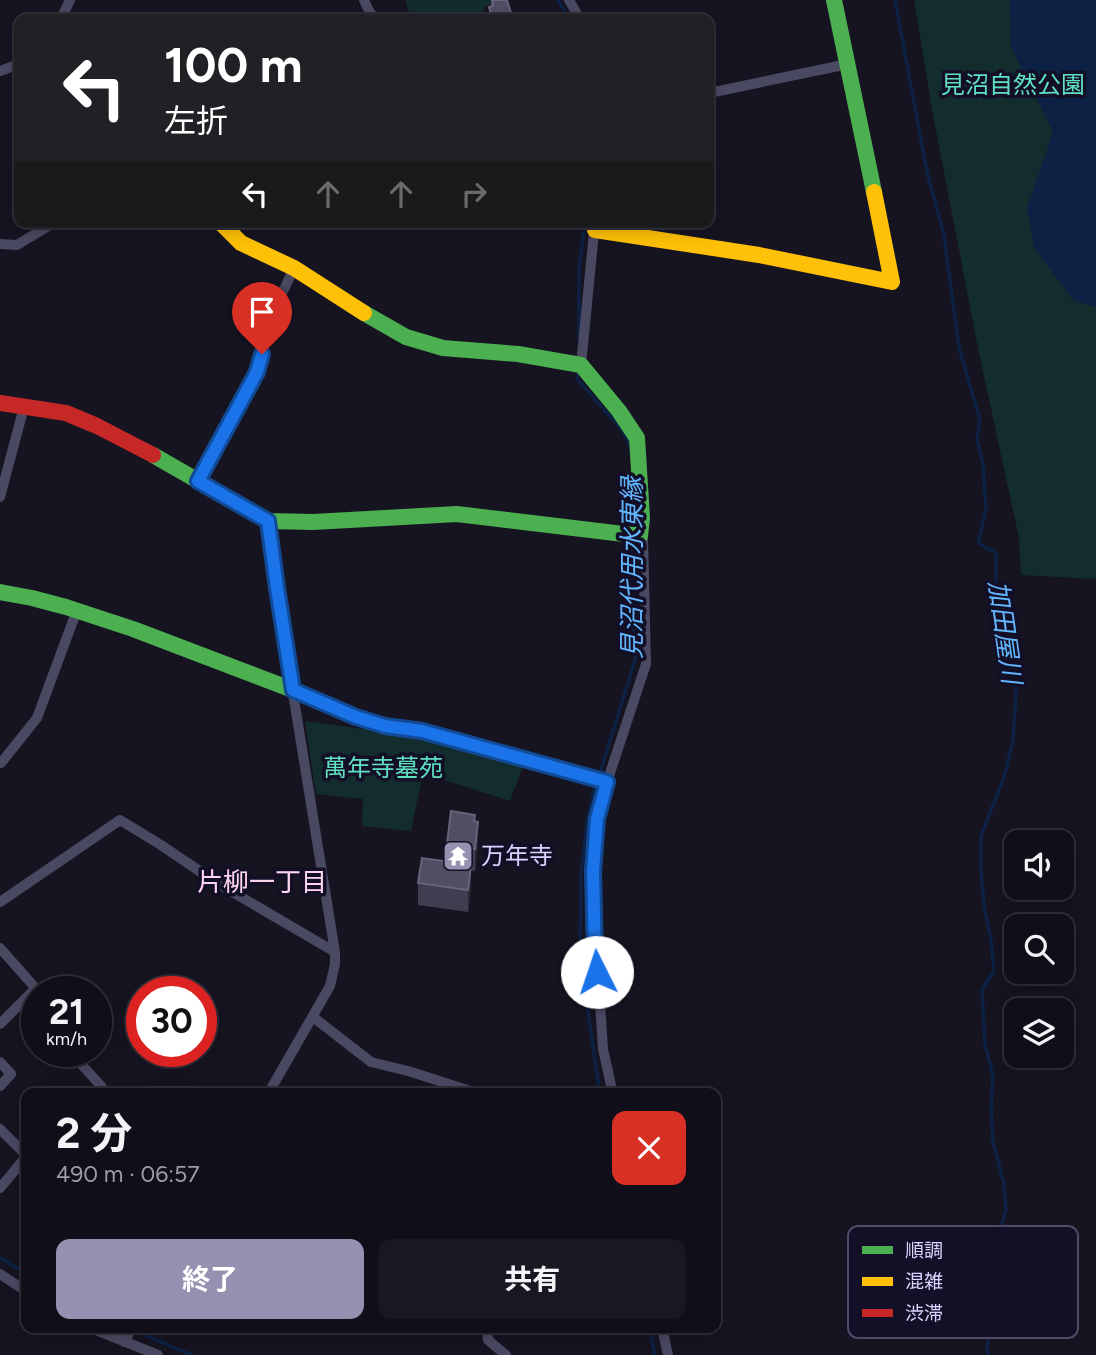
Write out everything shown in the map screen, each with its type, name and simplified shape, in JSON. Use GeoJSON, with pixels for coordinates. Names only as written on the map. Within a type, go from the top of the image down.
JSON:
{"type":"FeatureCollection","features":[{"type":"Feature","properties":{"kind":"street"},"geometry":{"type":"LineString","coordinates":[[606,228],[892,282],[834,0]]}},
{"type":"Feature","properties":{"kind":"street"},"geometry":{"type":"LineString","coordinates":[[714,92],[848,64]]}},
{"type":"Feature","properties":{"kind":"street"},"geometry":{"type":"LineString","coordinates":[[0,244],[17,245],[45,228]]}},
{"type":"Feature","properties":{"kind":"street"},"geometry":{"type":"LineString","coordinates":[[0,403],[66,413],[97,426],[156,456],[268,521],[313,522],[457,514],[640,536],[642,518],[637,438],[619,411],[581,365],[518,354],[443,348],[406,337],[294,268],[241,243],[226,228]]}},
{"type":"Feature","properties":{"kind":"street"},"geometry":{"type":"LineString","coordinates":[[581,365],[595,228]]}},
{"type":"Feature","properties":{"kind":"street"},"geometry":{"type":"LineString","coordinates":[[198,481],[257,372],[271,317],[294,268]]}},
{"type":"Feature","properties":{"kind":"street"},"geometry":{"type":"LineString","coordinates":[[0,497],[24,407]]}},
{"type":"Feature","properties":{"kind":"street"},"geometry":{"type":"LineString","coordinates":[[268,521],[335,952],[330,986],[272,1088]]}},
{"type":"Feature","properties":{"kind":"street"},"geometry":{"type":"LineString","coordinates":[[612,1088],[603,1049],[595,958],[593,871],[597,819],[646,664],[643,537]]}},
{"type":"Feature","properties":{"kind":"street"},"geometry":{"type":"LineString","coordinates":[[0,592],[77,610],[133,629],[356,717],[385,726],[422,731],[607,782]]}},
{"type":"Feature","properties":{"kind":"street"},"geometry":{"type":"LineString","coordinates":[[1,763],[37,718],[77,610]]}},
{"type":"Feature","properties":{"kind":"street"},"geometry":{"type":"LineString","coordinates":[[0,902],[120,820],[217,883],[335,952]]}},
{"type":"Feature","properties":{"kind":"street"},"geometry":{"type":"LineString","coordinates":[[0,948],[25,976]]}},
{"type":"Feature","properties":{"kind":"street"},"geometry":{"type":"LineString","coordinates":[[0,1024],[21,1005]]}},
{"type":"Feature","properties":{"kind":"street"},"geometry":{"type":"LineString","coordinates":[[313,1017],[371,1062],[408,1070],[453,1088]]}},
{"type":"Feature","properties":{"kind":"street"},"geometry":{"type":"LineString","coordinates":[[0,1062],[11,1074],[0,1086]]}},
{"type":"Feature","properties":{"kind":"street"},"geometry":{"type":"LineString","coordinates":[[84,1067],[101,1088]]}},
{"type":"Feature","properties":{"kind":"street"},"geometry":{"type":"LineString","coordinates":[[0,1129],[21,1151]]}},
{"type":"Feature","properties":{"kind":"street"},"geometry":{"type":"LineString","coordinates":[[0,1188],[21,1162]]}},
{"type":"Feature","properties":{"kind":"street"},"geometry":{"type":"LineString","coordinates":[[0,1274],[21,1288]]}},
{"type":"Feature","properties":{"kind":"street"},"geometry":{"type":"LineString","coordinates":[[103,1333],[158,1355]]}},
{"type":"Feature","properties":{"kind":"street"},"geometry":{"type":"LineString","coordinates":[[124,1342],[129,1333]]}},
{"type":"Feature","properties":{"kind":"street"},"geometry":{"type":"LineString","coordinates":[[487,1333],[488,1340],[506,1355]]}},
{"type":"Feature","properties":{"kind":"street"},"geometry":{"type":"LineString","coordinates":[[663,1333],[668,1355]]}},
{"type":"Feature","properties":{"kind":"green space"},"geometry":{"type":"Polygon","coordinates":[[[405,0],[494,0],[495,3],[484,7],[485,14],[409,14],[405,0]]]}},
{"type":"Feature","properties":{"kind":"green space","name":"見沼自然公園"},"geometry":{"type":"Polygon","coordinates":[[[914,0],[1096,0],[1096,579],[1021,575],[1019,538],[979,353],[933,115],[914,0]]]}},
{"type":"Feature","properties":{"kind":"green space","name":"萬年寺墓苑"},"geometry":{"type":"Polygon","coordinates":[[[305,721],[429,738],[523,766],[510,801],[423,773],[411,831],[362,826],[363,799],[316,794],[305,721]]]}},
{"type":"Feature","properties":{"kind":"water"},"geometry":{"type":"Polygon","coordinates":[[[1011,0],[1096,0],[1096,307],[1073,300],[1034,247],[1027,209],[1053,132],[1011,47],[1011,0]]]}},
{"type":"Feature","properties":{"kind":"building"},"geometry":{"type":"Polygon","coordinates":[[[492,0],[507,0],[511,14],[491,14],[489,7],[493,6],[492,0]]]}},
{"type":"Feature","properties":{"kind":"building"},"geometry":{"type":"Polygon","coordinates":[[[451,811],[475,815],[474,821],[478,822],[475,849],[457,846],[455,863],[471,865],[468,890],[418,883],[422,858],[451,862],[453,845],[447,844],[451,811]]]}},
{"type":"Feature","properties":{"kind":"waterway","name":"見沼代用水東縁"},"geometry":{"type":"LineString","coordinates":[[558,0],[565,14]]}},
{"type":"Feature","properties":{"kind":"waterway","name":"加田屋川"},"geometry":{"type":"LineString","coordinates":[[895,0],[927,172],[944,235],[959,348],[980,420],[977,438],[983,465],[986,509],[978,543],[996,553],[996,582],[1015,670],[1013,741],[1004,777],[981,836],[984,906],[994,971],[982,990],[985,1044],[993,1076],[993,1142],[1004,1184],[1006,1210],[1001,1226]]}},
{"type":"Feature","properties":{"kind":"waterway","name":"見沼代用水東縁"},"geometry":{"type":"LineString","coordinates":[[579,339],[579,271],[584,228]]}},
{"type":"Feature","properties":{"kind":"waterway","name":"見沼代用水東縁"},"geometry":{"type":"LineString","coordinates":[[578,371],[577,379],[623,431],[631,449]]}},
{"type":"Feature","properties":{"kind":"waterway","name":"見沼代用水東縁"},"geometry":{"type":"LineString","coordinates":[[631,529],[632,478]]}},
{"type":"Feature","properties":{"kind":"waterway","name":"見沼代用水東縁"},"geometry":{"type":"LineString","coordinates":[[599,776],[636,657],[630,579],[631,541]]}},
{"type":"Feature","properties":{"kind":"waterway","name":"見沼代用水東縁"},"geometry":{"type":"LineString","coordinates":[[596,783],[587,820],[581,875],[580,957],[599,1088]]}},
{"type":"Feature","properties":{"kind":"waterway","name":"見沼代用水東縁"},"geometry":{"type":"LineString","coordinates":[[0,1258],[21,1270]]}},
{"type":"Feature","properties":{"kind":"waterway","name":"見沼代用水東縁"},"geometry":{"type":"LineString","coordinates":[[140,1333],[192,1355]]}},
{"type":"Feature","properties":{"kind":"waterway","name":"見沼代用水東縁"},"geometry":{"type":"LineString","coordinates":[[650,1333],[655,1355]]}},
{"type":"Feature","properties":{"kind":"waterway","name":"加田屋川"},"geometry":{"type":"LineString","coordinates":[[987,1355],[988,1338]]}},
{"type":"Feature","properties":{"kind":"traffic: fast"},"geometry":{"type":"LineString","coordinates":[[834,0],[874,192]]}},
{"type":"Feature","properties":{"kind":"traffic: fast"},"geometry":{"type":"LineString","coordinates":[[153,455],[268,521],[313,522],[457,514],[640,536],[642,518],[637,438],[619,411],[581,365],[518,354],[443,348],[406,337],[364,313]]}},
{"type":"Feature","properties":{"kind":"traffic: fast"},"geometry":{"type":"LineString","coordinates":[[0,592],[66,607],[133,629],[356,717],[385,726],[422,731],[607,782]]}},
{"type":"Feature","properties":{"kind":"traffic: slow"},"geometry":{"type":"LineString","coordinates":[[595,230],[759,255],[892,282],[874,192]]}},
{"type":"Feature","properties":{"kind":"traffic: slow"},"geometry":{"type":"LineString","coordinates":[[226,228],[241,243],[294,268],[364,313]]}},
{"type":"Feature","properties":{"kind":"traffic: jam"},"geometry":{"type":"LineString","coordinates":[[0,403],[66,413],[153,455]]}},
{"type":"Feature","properties":{"kind":"place","name":"万年寺"},"geometry":{"type":"Point","coordinates":[458,856]}},
{"type":"Feature","properties":{"kind":"district","name":"片柳一丁目"},"geometry":{"type":"Point","coordinates":[262,882]}},
{"type":"Feature","properties":{"kind":"route"},"geometry":{"type":"LineString","coordinates":[[262,354],[257,372],[198,481],[268,521],[293,690],[356,717],[385,726],[422,731],[607,782],[597,819],[593,871],[597,972]]}}]}
